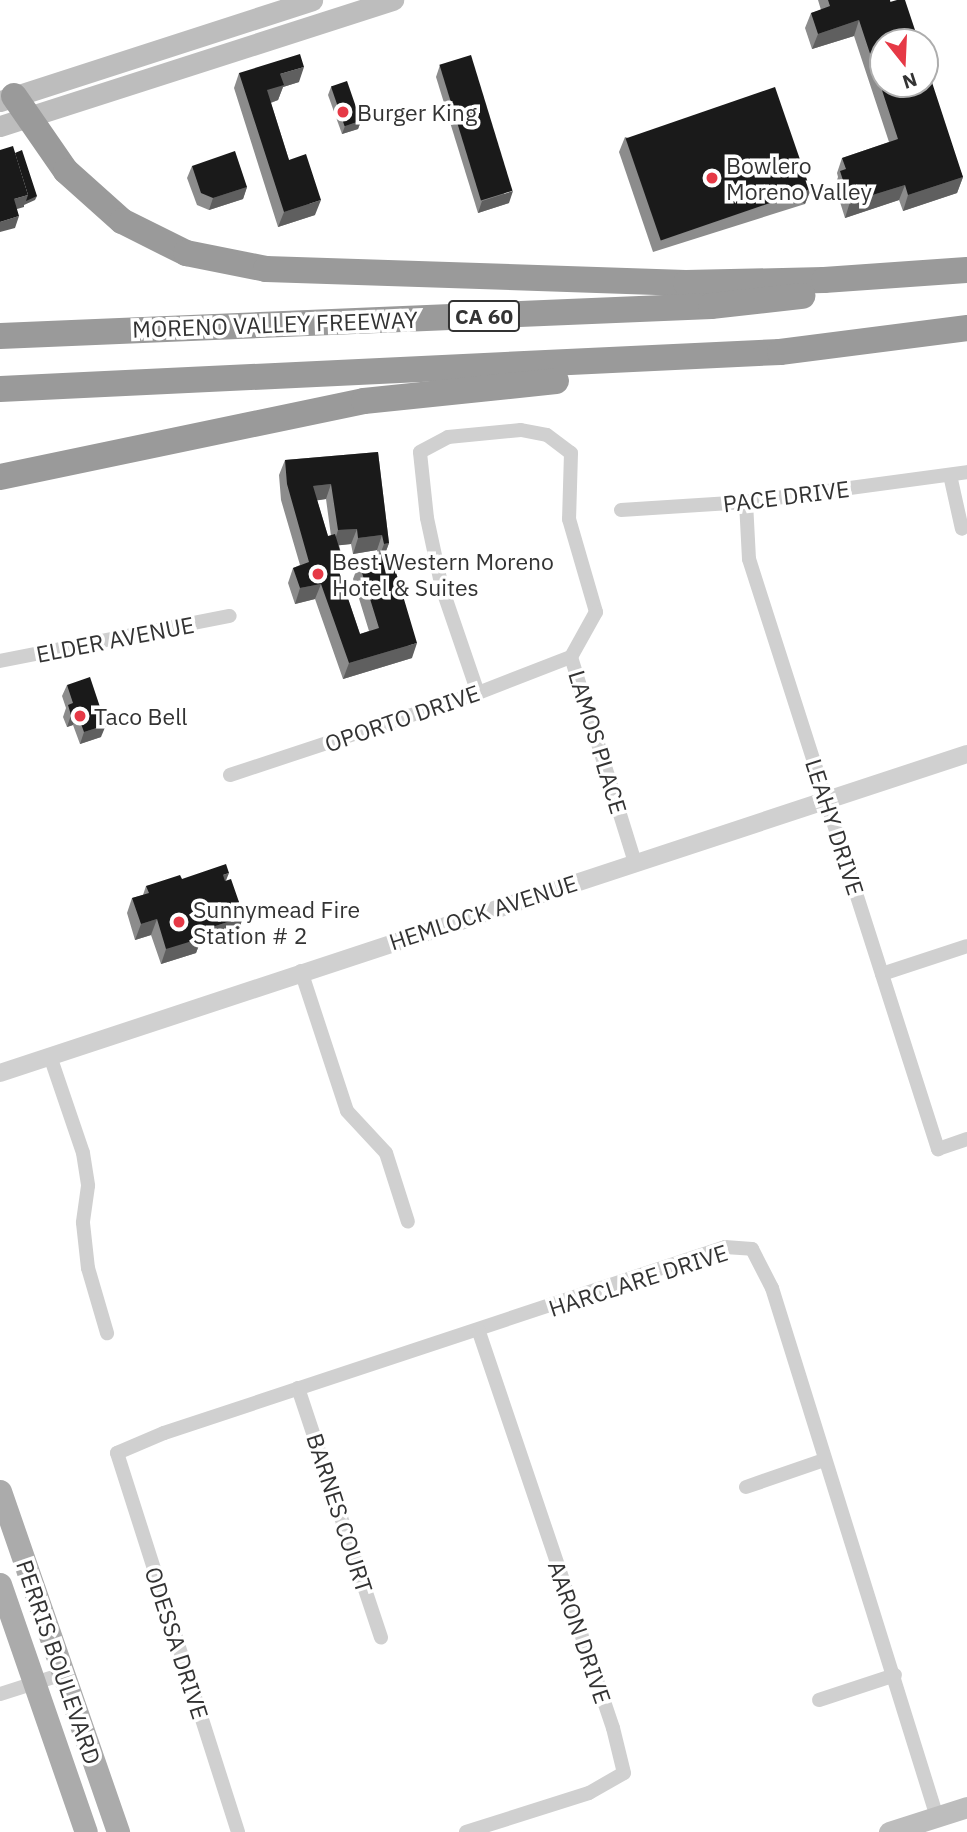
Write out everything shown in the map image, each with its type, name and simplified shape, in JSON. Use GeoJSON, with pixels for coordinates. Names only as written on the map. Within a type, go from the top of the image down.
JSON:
{"type":"FeatureCollection","features":[{"type":"Feature","properties":{"kind":"highway"},"geometry":{"type":"LineString","coordinates":[[14,104],[75,181],[122,222],[186,253],[266,269],[686,283],[824,280],[967,272]]}},
{"type":"Feature","properties":{"kind":"highway","name":"MORENO VALLEY FREEWAY"},"geometry":{"type":"LineString","coordinates":[[0,336],[712,306],[921,283],[967,272]]}},
{"type":"Feature","properties":{"kind":"highway","name":"CA 60"},"geometry":{"type":"LineString","coordinates":[[0,389],[780,352],[967,328]]}},
{"type":"Feature","properties":{"kind":"highway"},"geometry":{"type":"LineString","coordinates":[[0,477],[364,401],[780,352]]}},
{"type":"Feature","properties":{"kind":"main road"},"geometry":{"type":"LineString","coordinates":[[0,126],[14,104],[312,0]]}},
{"type":"Feature","properties":{"kind":"main road"},"geometry":{"type":"LineString","coordinates":[[14,104],[185,66],[393,0]]}},
{"type":"Feature","properties":{"kind":"main road"},"geometry":{"type":"LineString","coordinates":[[185,66],[185,59],[191,52],[229,39],[254,19]]}},
{"type":"Feature","properties":{"kind":"main road","name":"PERRIS BOULEVARD"},"geometry":{"type":"LineString","coordinates":[[0,1492],[118,1832]]}},
{"type":"Feature","properties":{"kind":"main road","name":"PERRIS BOULEVARD"},"geometry":{"type":"LineString","coordinates":[[0,1584],[86,1832]]}},
{"type":"Feature","properties":{"kind":"main road"},"geometry":{"type":"LineString","coordinates":[[889,1832],[967,1807]]}},
{"type":"Feature","properties":{"kind":"street","name":"LAMOS PLACE"},"geometry":{"type":"LineString","coordinates":[[478,693],[442,589],[427,519],[420,452],[448,437],[521,430],[547,435],[570,453],[569,519],[596,612],[571,657],[635,862]]}},
{"type":"Feature","properties":{"kind":"street","name":"PACE DRIVE"},"geometry":{"type":"LineString","coordinates":[[621,510],[746,502],[967,472]]}},
{"type":"Feature","properties":{"kind":"street"},"geometry":{"type":"LineString","coordinates":[[950,475],[962,529]]}},
{"type":"Feature","properties":{"kind":"street","name":"LEAHY DRIVE"},"geometry":{"type":"LineString","coordinates":[[746,502],[749,559],[938,1149],[967,1139]]}},
{"type":"Feature","properties":{"kind":"street","name":"ELDER AVENUE"},"geometry":{"type":"LineString","coordinates":[[0,661],[230,617]]}},
{"type":"Feature","properties":{"kind":"street","name":"OPORTO DRIVE"},"geometry":{"type":"LineString","coordinates":[[230,775],[478,693],[571,657]]}},
{"type":"Feature","properties":{"kind":"street","name":"HEMLOCK AVENUE"},"geometry":{"type":"LineString","coordinates":[[0,1073],[301,971],[967,754]]}},
{"type":"Feature","properties":{"kind":"street"},"geometry":{"type":"LineString","coordinates":[[882,974],[967,946]]}},
{"type":"Feature","properties":{"kind":"street"},"geometry":{"type":"LineString","coordinates":[[301,971],[347,1111],[386,1153],[408,1222]]}},
{"type":"Feature","properties":{"kind":"street"},"geometry":{"type":"LineString","coordinates":[[50,1056],[83,1153],[88,1186],[83,1223],[88,1268],[107,1333]]}},
{"type":"Feature","properties":{"kind":"street","name":"HARCLARE DRIVE"},"geometry":{"type":"LineString","coordinates":[[117,1453],[164,1433],[479,1331],[725,1247],[752,1249],[772,1288],[824,1460],[895,1675],[937,1817]]}},
{"type":"Feature","properties":{"kind":"street","name":"AARON DRIVE"},"geometry":{"type":"LineString","coordinates":[[466,1832],[589,1793],[624,1773],[612,1728],[479,1331]]}},
{"type":"Feature","properties":{"kind":"street","name":"BARNES COURT"},"geometry":{"type":"LineString","coordinates":[[298,1388],[381,1638]]}},
{"type":"Feature","properties":{"kind":"street","name":"ODESSA DRIVE"},"geometry":{"type":"LineString","coordinates":[[117,1453],[238,1832]]}},
{"type":"Feature","properties":{"kind":"street"},"geometry":{"type":"LineString","coordinates":[[746,1487],[824,1460]]}},
{"type":"Feature","properties":{"kind":"street"},"geometry":{"type":"LineString","coordinates":[[0,1694],[63,1674]]}},
{"type":"Feature","properties":{"kind":"street"},"geometry":{"type":"LineString","coordinates":[[818,1700],[895,1675]]}},
{"type":"Feature","properties":{"kind":"building"},"geometry":{"type":"Polygon","coordinates":[[[828,0],[905,0],[914,28],[869,28],[869,51],[859,20],[818,34],[811,13],[830,6],[828,0]]]}},
{"type":"Feature","properties":{"kind":"building"},"geometry":{"type":"Polygon","coordinates":[[[300,54],[304,67],[280,74],[284,85],[267,90],[289,160],[306,154],[321,200],[284,212],[239,73],[300,54]]]}},
{"type":"Feature","properties":{"kind":"building"},"geometry":{"type":"Polygon","coordinates":[[[471,55],[513,191],[481,200],[439,65],[471,55]]]}},
{"type":"Feature","properties":{"kind":"building"},"geometry":{"type":"Polygon","coordinates":[[[347,81],[361,121],[345,126],[331,87],[347,81]]]}},
{"type":"Feature","properties":{"kind":"building","name":"Bowlero Moreno Valley"},"geometry":{"type":"Polygon","coordinates":[[[775,87],[810,189],[661,241],[626,138],[775,87]]]}},
{"type":"Feature","properties":{"kind":"building"},"geometry":{"type":"Polygon","coordinates":[[[885,98],[937,98],[963,177],[908,195],[905,185],[850,202],[840,171],[846,169],[842,158],[898,139],[885,98]]]}},
{"type":"Feature","properties":{"kind":"building"},"geometry":{"type":"Polygon","coordinates":[[[13,146],[28,195],[14,199],[19,216],[0,222],[0,150],[13,146]]]}},
{"type":"Feature","properties":{"kind":"building"},"geometry":{"type":"Polygon","coordinates":[[[22,150],[37,196],[26,201],[28,195],[15,153],[22,150]]]}},
{"type":"Feature","properties":{"kind":"building"},"geometry":{"type":"Polygon","coordinates":[[[235,151],[247,187],[213,198],[201,193],[192,166],[235,151]]]}},
{"type":"Feature","properties":{"kind":"building","name":"Best Western Moreno Hotel & Suites"},"geometry":{"type":"Polygon","coordinates":[[[378,452],[389,543],[384,544],[382,535],[358,538],[357,529],[338,530],[331,484],[313,486],[328,536],[335,534],[342,557],[335,560],[360,634],[379,628],[359,563],[390,552],[417,643],[349,663],[321,584],[300,588],[293,568],[309,562],[287,484],[285,460],[378,452]]]}},
{"type":"Feature","properties":{"kind":"building"},"geometry":{"type":"Polygon","coordinates":[[[90,677],[106,725],[84,732],[77,713],[71,715],[68,705],[73,703],[67,685],[90,677]]]}},
{"type":"Feature","properties":{"kind":"building","name":"Sunnymead Fire Station # 2"},"geometry":{"type":"Polygon","coordinates":[[[226,864],[229,873],[223,875],[225,881],[231,879],[239,902],[233,904],[234,910],[241,908],[243,917],[200,931],[202,938],[166,949],[157,919],[141,924],[132,898],[149,893],[146,886],[180,875],[182,879],[226,864]]]}},
{"type":"Feature","properties":{"kind":"place","name":"Burger King"},"geometry":{"type":"Point","coordinates":[343,112]}},
{"type":"Feature","properties":{"kind":"place","name":"Bowlero Moreno Valley"},"geometry":{"type":"Point","coordinates":[712,178]}},
{"type":"Feature","properties":{"kind":"place","name":"Best Western Moreno Hotel & Suites"},"geometry":{"type":"Point","coordinates":[318,574]}},
{"type":"Feature","properties":{"kind":"place","name":"Taco Bell"},"geometry":{"type":"Point","coordinates":[80,716]}},
{"type":"Feature","properties":{"kind":"place","name":"Sunnymead Fire Station # 2"},"geometry":{"type":"Point","coordinates":[179,922]}}]}
